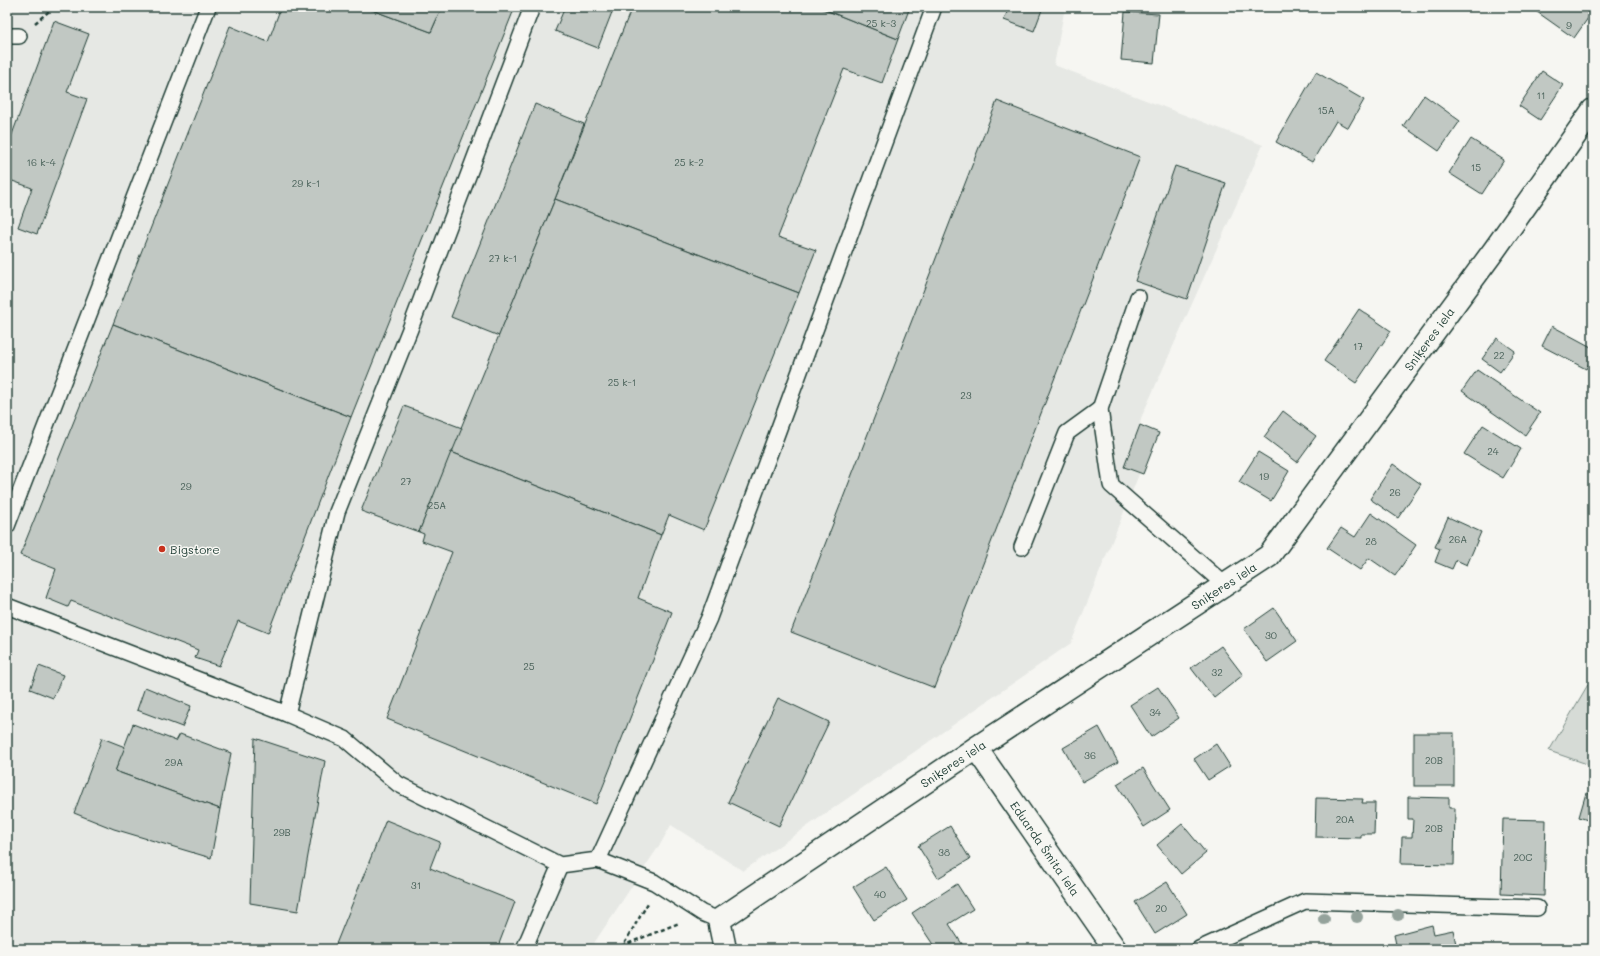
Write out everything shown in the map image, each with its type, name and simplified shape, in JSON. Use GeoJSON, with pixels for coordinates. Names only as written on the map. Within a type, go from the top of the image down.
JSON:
{"type":"FeatureCollection","features":[{"type":"Feature","properties":{"kind":"street","name":"Sniķeres iela"},"geometry":{"type":"LineString","coordinates":[[710,917],[976,748],[1269,556],[1495,249],[1593,110]]}},
{"type":"Feature","properties":{"kind":"street","name":"Eduarda Šmita iela"},"geometry":{"type":"LineString","coordinates":[[976,748],[1115,949]]}},
{"type":"Feature","properties":{"kind":"street"},"geometry":{"type":"LineString","coordinates":[[710,917],[725,949]]}},
{"type":"Feature","properties":{"kind":"lane"},"geometry":{"type":"LineString","coordinates":[[7,526],[208,7]]}},
{"type":"Feature","properties":{"kind":"lane"},"geometry":{"type":"LineString","coordinates":[[287,714],[337,512],[410,329],[532,7]]}},
{"type":"Feature","properties":{"kind":"lane"},"geometry":{"type":"LineString","coordinates":[[598,860],[709,618],[934,7]]}},
{"type":"Feature","properties":{"kind":"lane"},"geometry":{"type":"LineString","coordinates":[[1138,297],[1100,409],[1111,485],[1225,585]]}},
{"type":"Feature","properties":{"kind":"lane"},"geometry":{"type":"LineString","coordinates":[[1022,547],[1067,433],[1100,409]]}},
{"type":"Feature","properties":{"kind":"lane"},"geometry":{"type":"LineString","coordinates":[[7,606],[287,714],[345,739],[398,784],[560,865],[598,860],[659,886],[710,917]]}},
{"type":"Feature","properties":{"kind":"lane"},"geometry":{"type":"LineString","coordinates":[[524,949],[560,865]]}},
{"type":"Feature","properties":{"kind":"lane"},"geometry":{"type":"LineString","coordinates":[[1199,949],[1305,901],[1537,908]]}},
{"type":"Feature","properties":{"kind":"path"},"geometry":{"type":"LineString","coordinates":[[13,36],[54,7]]}},
{"type":"Feature","properties":{"kind":"path"},"geometry":{"type":"LineString","coordinates":[[622,948],[659,886]]}},
{"type":"Feature","properties":{"kind":"path"},"geometry":{"type":"LineString","coordinates":[[622,948],[710,917]]}},
{"type":"Feature","properties":{"kind":"shaded area"},"geometry":{"type":"Polygon","coordinates":[[[7,7],[1065,7],[1054,65],[1263,145],[1141,418],[1140,425],[1124,467],[1140,472],[1071,643],[743,871],[671,825],[661,843],[590,949],[7,949],[7,7]]]}},
{"type":"Feature","properties":{"kind":"shaded area"},"geometry":{"type":"Polygon","coordinates":[[[1593,676],[1593,766],[1549,751],[1593,676]]]}},
{"type":"Feature","properties":{"kind":"building"},"geometry":{"type":"Polygon","coordinates":[[[281,7],[364,7],[431,32],[442,7],[515,7],[351,417],[113,324],[230,26],[268,42],[281,7]]]}},
{"type":"Feature","properties":{"kind":"building"},"geometry":{"type":"Polygon","coordinates":[[[364,7],[442,7],[431,32],[364,7]]]}},
{"type":"Feature","properties":{"kind":"building"},"geometry":{"type":"Polygon","coordinates":[[[565,7],[614,7],[598,48],[555,31],[565,7]]]}},
{"type":"Feature","properties":{"kind":"building"},"geometry":{"type":"Polygon","coordinates":[[[632,7],[818,7],[898,39],[882,83],[844,69],[778,237],[816,250],[799,293],[555,199],[632,7]]]}},
{"type":"Feature","properties":{"kind":"building"},"geometry":{"type":"Polygon","coordinates":[[[818,7],[910,7],[898,39],[818,7]]]}},
{"type":"Feature","properties":{"kind":"building"},"geometry":{"type":"Polygon","coordinates":[[[1009,7],[1043,7],[1034,31],[1004,20],[1009,7]]]}},
{"type":"Feature","properties":{"kind":"building"},"geometry":{"type":"Polygon","coordinates":[[[1530,7],[1593,7],[1593,11],[1574,38],[1530,7]]]}},
{"type":"Feature","properties":{"kind":"building"},"geometry":{"type":"Polygon","coordinates":[[[1125,12],[1159,14],[1154,63],[1121,60],[1125,12]]]}},
{"type":"Feature","properties":{"kind":"building"},"geometry":{"type":"Polygon","coordinates":[[[54,21],[89,34],[67,92],[87,99],[37,234],[18,227],[32,188],[7,179],[7,148],[54,21]]]}},
{"type":"Feature","properties":{"kind":"building"},"geometry":{"type":"Polygon","coordinates":[[[1542,71],[1563,85],[1540,120],[1519,106],[1542,71]]]}},
{"type":"Feature","properties":{"kind":"building"},"geometry":{"type":"Polygon","coordinates":[[[1316,72],[1364,100],[1348,128],[1336,121],[1312,162],[1276,142],[1316,72]]]}},
{"type":"Feature","properties":{"kind":"building"},"geometry":{"type":"Polygon","coordinates":[[[1424,95],[1460,121],[1439,151],[1403,126],[1424,95]]]}},
{"type":"Feature","properties":{"kind":"building"},"geometry":{"type":"Polygon","coordinates":[[[997,101],[1140,157],[935,688],[791,632],[997,101]]]}},
{"type":"Feature","properties":{"kind":"building"},"geometry":{"type":"Polygon","coordinates":[[[535,104],[584,124],[499,336],[451,317],[535,104]]]}},
{"type":"Feature","properties":{"kind":"building"},"geometry":{"type":"Polygon","coordinates":[[[1471,139],[1504,160],[1482,194],[1449,173],[1471,139]]]}},
{"type":"Feature","properties":{"kind":"building"},"geometry":{"type":"Polygon","coordinates":[[[1175,166],[1226,183],[1187,299],[1135,281],[1175,166]]]}},
{"type":"Feature","properties":{"kind":"building"},"geometry":{"type":"Polygon","coordinates":[[[555,199],[799,293],[704,530],[669,515],[661,535],[451,452],[555,199]]]}},
{"type":"Feature","properties":{"kind":"building"},"geometry":{"type":"Polygon","coordinates":[[[1359,309],[1391,331],[1356,383],[1324,361],[1359,309]]]}},
{"type":"Feature","properties":{"kind":"building"},"geometry":{"type":"Polygon","coordinates":[[[113,324],[351,417],[268,633],[238,621],[219,666],[195,658],[198,650],[71,601],[68,607],[46,598],[56,569],[20,555],[113,324]]]}},
{"type":"Feature","properties":{"kind":"building"},"geometry":{"type":"Polygon","coordinates":[[[1552,326],[1593,348],[1593,357],[1586,369],[1542,346],[1552,326]]]}},
{"type":"Feature","properties":{"kind":"building"},"geometry":{"type":"Polygon","coordinates":[[[1497,338],[1515,351],[1500,372],[1482,359],[1497,338]]]}},
{"type":"Feature","properties":{"kind":"building"},"geometry":{"type":"Polygon","coordinates":[[[1477,370],[1540,413],[1525,435],[1462,391],[1477,370]]]}},
{"type":"Feature","properties":{"kind":"building"},"geometry":{"type":"Polygon","coordinates":[[[404,406],[462,428],[419,532],[361,511],[404,406]]]}},
{"type":"Feature","properties":{"kind":"building"},"geometry":{"type":"Polygon","coordinates":[[[1283,411],[1316,436],[1297,462],[1264,437],[1283,411]]]}},
{"type":"Feature","properties":{"kind":"building"},"geometry":{"type":"Polygon","coordinates":[[[1140,425],[1159,433],[1143,474],[1124,467],[1140,425]]]}},
{"type":"Feature","properties":{"kind":"building"},"geometry":{"type":"Polygon","coordinates":[[[1483,425],[1521,449],[1503,478],[1464,454],[1483,425]]]}},
{"type":"Feature","properties":{"kind":"building"},"geometry":{"type":"Polygon","coordinates":[[[451,452],[661,535],[638,598],[672,612],[596,804],[387,719],[452,552],[422,541],[424,534],[419,532],[451,452]]]}},
{"type":"Feature","properties":{"kind":"building"},"geometry":{"type":"Polygon","coordinates":[[[1258,452],[1289,471],[1271,501],[1239,482],[1258,452]]]}},
{"type":"Feature","properties":{"kind":"building"},"geometry":{"type":"Polygon","coordinates":[[[1393,464],[1421,484],[1398,518],[1370,499],[1393,464]]]}},
{"type":"Feature","properties":{"kind":"building"},"geometry":{"type":"Polygon","coordinates":[[[1371,513],[1416,545],[1395,576],[1369,558],[1360,570],[1327,548],[1341,528],[1355,537],[1371,513]]]}},
{"type":"Feature","properties":{"kind":"building"},"geometry":{"type":"Polygon","coordinates":[[[1448,517],[1481,532],[1467,565],[1456,560],[1452,569],[1435,562],[1440,549],[1435,547],[1448,517]]]}},
{"type":"Feature","properties":{"kind":"building"},"geometry":{"type":"Polygon","coordinates":[[[1274,608],[1297,641],[1267,662],[1244,629],[1274,608]]]}},
{"type":"Feature","properties":{"kind":"building"},"geometry":{"type":"Polygon","coordinates":[[[1221,646],[1243,675],[1214,698],[1191,668],[1221,646]]]}},
{"type":"Feature","properties":{"kind":"building"},"geometry":{"type":"Polygon","coordinates":[[[39,666],[63,675],[53,698],[30,689],[39,666]]]}},
{"type":"Feature","properties":{"kind":"building"},"geometry":{"type":"Polygon","coordinates":[[[145,687],[191,706],[182,727],[137,710],[145,687]]]}},
{"type":"Feature","properties":{"kind":"building"},"geometry":{"type":"Polygon","coordinates":[[[1158,687],[1179,718],[1151,737],[1130,705],[1158,687]]]}},
{"type":"Feature","properties":{"kind":"building"},"geometry":{"type":"Polygon","coordinates":[[[778,698],[829,722],[779,826],[728,802],[778,698]]]}},
{"type":"Feature","properties":{"kind":"building"},"geometry":{"type":"Polygon","coordinates":[[[133,724],[176,741],[180,734],[231,753],[220,809],[115,771],[133,724]]]}},
{"type":"Feature","properties":{"kind":"building"},"geometry":{"type":"Polygon","coordinates":[[[1099,727],[1118,762],[1082,782],[1063,748],[1099,727]]]}},
{"type":"Feature","properties":{"kind":"building"},"geometry":{"type":"Polygon","coordinates":[[[1414,733],[1454,733],[1454,786],[1414,786],[1414,733]]]}},
{"type":"Feature","properties":{"kind":"building"},"geometry":{"type":"Polygon","coordinates":[[[102,738],[125,747],[115,771],[220,809],[211,858],[114,829],[74,813],[102,738]]]}},
{"type":"Feature","properties":{"kind":"building"},"geometry":{"type":"Polygon","coordinates":[[[255,738],[325,761],[298,911],[250,903],[255,738]]]}},
{"type":"Feature","properties":{"kind":"building"},"geometry":{"type":"Polygon","coordinates":[[[1216,744],[1230,766],[1208,780],[1194,759],[1216,744]]]}},
{"type":"Feature","properties":{"kind":"building"},"geometry":{"type":"Polygon","coordinates":[[[1143,768],[1170,810],[1144,827],[1117,784],[1143,768]]]}},
{"type":"Feature","properties":{"kind":"building"},"geometry":{"type":"Polygon","coordinates":[[[1586,793],[1593,795],[1593,822],[1579,817],[1586,793]]]}},
{"type":"Feature","properties":{"kind":"building"},"geometry":{"type":"Polygon","coordinates":[[[1408,797],[1449,798],[1449,808],[1455,808],[1454,865],[1401,864],[1402,837],[1412,837],[1413,819],[1408,819],[1408,797]]]}},
{"type":"Feature","properties":{"kind":"building"},"geometry":{"type":"Polygon","coordinates":[[[1316,798],[1363,799],[1362,803],[1375,803],[1374,834],[1361,834],[1361,838],[1315,837],[1316,798]]]}},
{"type":"Feature","properties":{"kind":"building"},"geometry":{"type":"Polygon","coordinates":[[[1503,819],[1546,820],[1544,896],[1501,894],[1503,819]]]}},
{"type":"Feature","properties":{"kind":"building"},"geometry":{"type":"Polygon","coordinates":[[[386,820],[440,842],[430,868],[515,902],[497,949],[334,949],[386,820]]]}},
{"type":"Feature","properties":{"kind":"building"},"geometry":{"type":"Polygon","coordinates":[[[1182,824],[1206,853],[1181,874],[1157,845],[1182,824]]]}},
{"type":"Feature","properties":{"kind":"building"},"geometry":{"type":"Polygon","coordinates":[[[950,826],[970,859],[938,878],[918,846],[950,826]]]}},
{"type":"Feature","properties":{"kind":"building"},"geometry":{"type":"Polygon","coordinates":[[[886,867],[907,900],[874,920],[853,887],[886,867]]]}},
{"type":"Feature","properties":{"kind":"building"},"geometry":{"type":"Polygon","coordinates":[[[1167,882],[1187,914],[1155,934],[1135,902],[1167,882]]]}},
{"type":"Feature","properties":{"kind":"building"},"geometry":{"type":"Polygon","coordinates":[[[957,884],[973,909],[949,924],[964,947],[960,949],[936,949],[912,913],[957,884]]]}},
{"type":"Feature","properties":{"kind":"building"},"geometry":{"type":"Polygon","coordinates":[[[1432,925],[1434,934],[1453,930],[1457,949],[1397,949],[1394,935],[1432,925]]]}},
{"type":"Feature","properties":{"kind":"place","name":"Bigstore"},"geometry":{"type":"Point","coordinates":[162,549]}}]}
